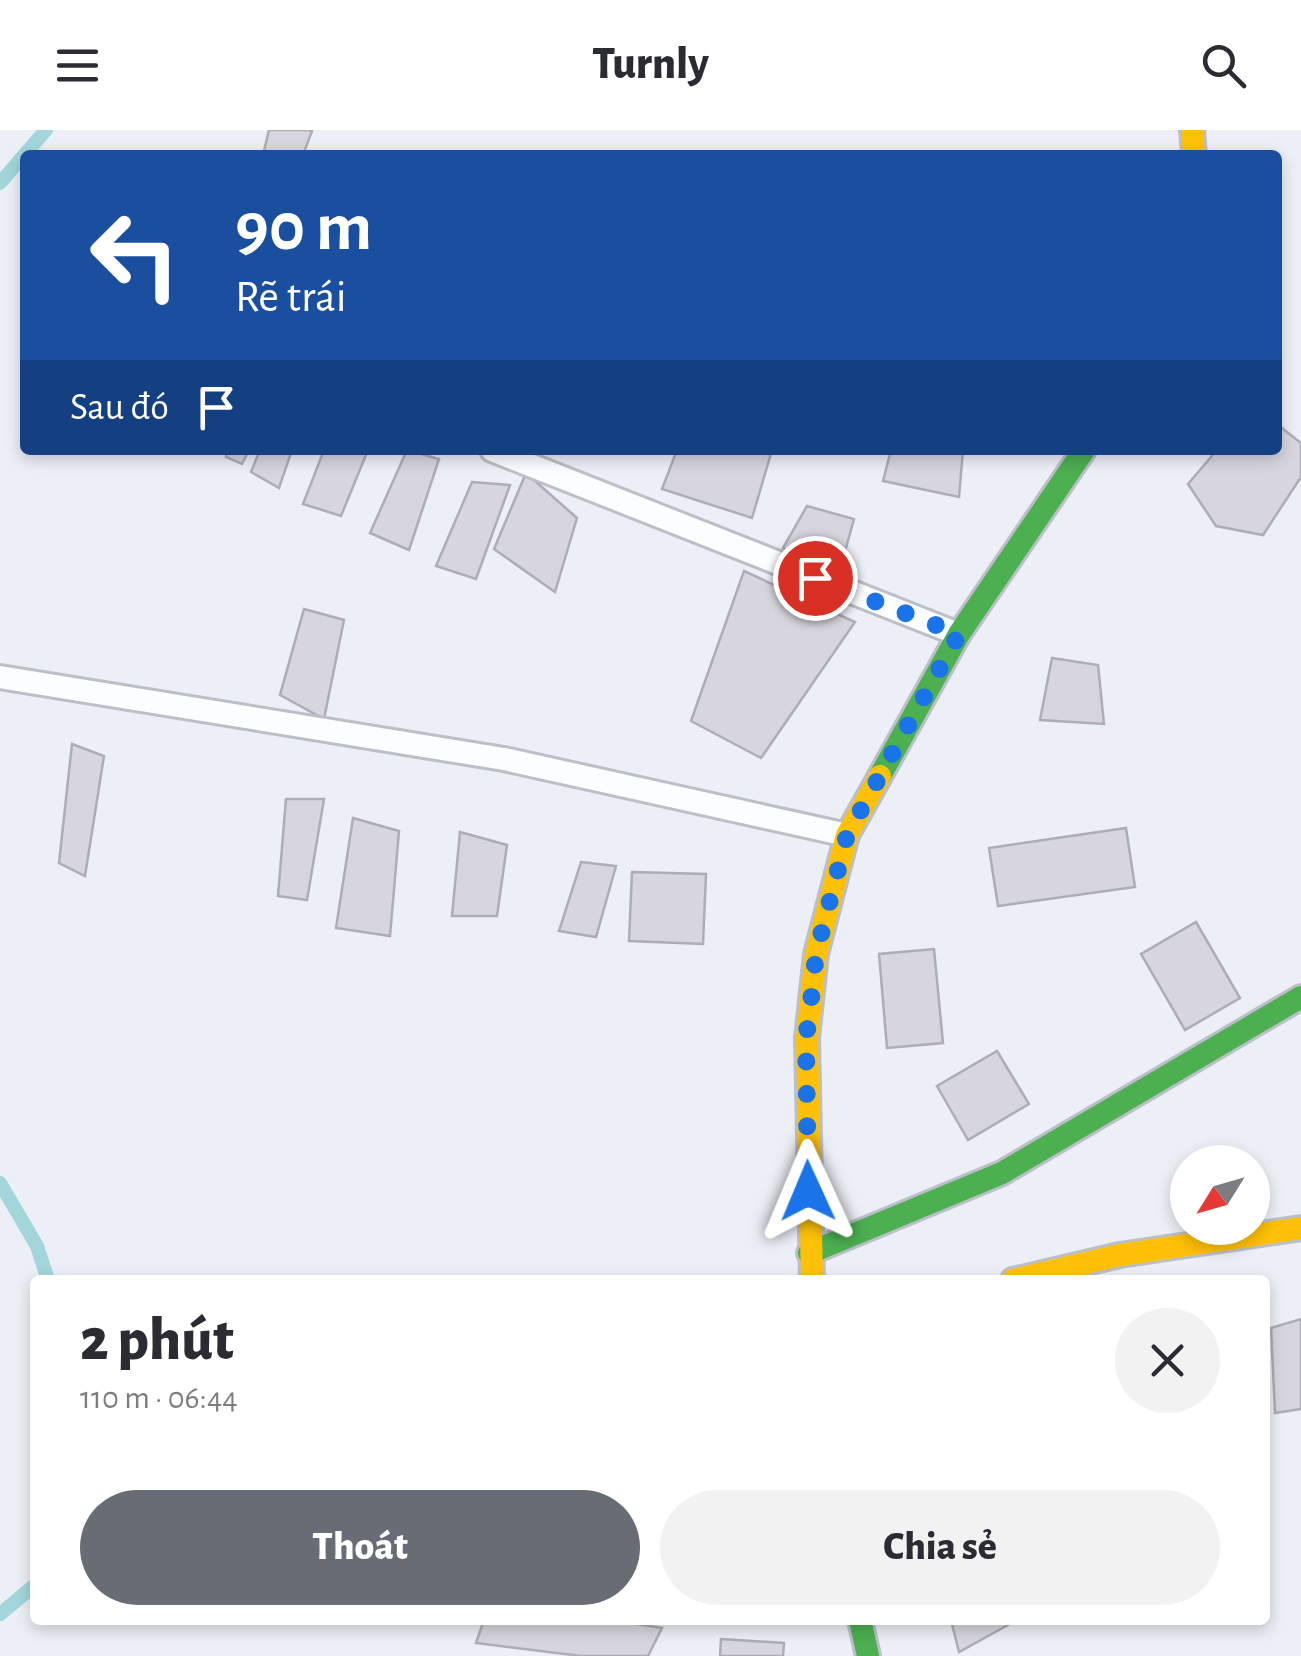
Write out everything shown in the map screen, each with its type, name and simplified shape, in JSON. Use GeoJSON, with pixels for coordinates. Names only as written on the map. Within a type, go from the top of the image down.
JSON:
{"type":"FeatureCollection","features":[{"type":"Feature","properties":{"kind":"main road"},"geometry":{"type":"LineString","coordinates":[[811,1275],[806,1038],[816,954],[847,835],[959,634],[1081,455]]}},
{"type":"Feature","properties":{"kind":"main road"},"geometry":{"type":"LineString","coordinates":[[809,1252],[1002,1173],[1301,996]]}},
{"type":"Feature","properties":{"kind":"main road"},"geometry":{"type":"LineString","coordinates":[[1031,1275],[1138,1252],[1301,1228]]}},
{"type":"Feature","properties":{"kind":"main road"},"geometry":{"type":"LineString","coordinates":[[861,1625],[868,1656]]}},
{"type":"Feature","properties":{"kind":"lane"},"geometry":{"type":"LineString","coordinates":[[505,455],[959,634]]}},
{"type":"Feature","properties":{"kind":"lane"},"geometry":{"type":"LineString","coordinates":[[0,677],[520,762],[847,835]]}},
{"type":"Feature","properties":{"kind":"building"},"geometry":{"type":"Polygon","coordinates":[[[269,130],[312,131],[305,150],[264,150],[269,130]]]}},
{"type":"Feature","properties":{"kind":"building"},"geometry":{"type":"Polygon","coordinates":[[[1282,428],[1301,443],[1301,477],[1263,535],[1216,526],[1188,484],[1213,455],[1282,455],[1282,428]]]}},
{"type":"Feature","properties":{"kind":"building"},"geometry":{"type":"Polygon","coordinates":[[[226,455],[246,455],[242,464],[226,455]]]}},
{"type":"Feature","properties":{"kind":"building"},"geometry":{"type":"Polygon","coordinates":[[[258,455],[290,455],[279,488],[251,472],[258,455]]]}},
{"type":"Feature","properties":{"kind":"building"},"geometry":{"type":"Polygon","coordinates":[[[322,455],[366,455],[341,516],[303,504],[322,455]]]}},
{"type":"Feature","properties":{"kind":"building"},"geometry":{"type":"Polygon","coordinates":[[[405,455],[439,459],[409,550],[370,533],[405,455]]]}},
{"type":"Feature","properties":{"kind":"building"},"geometry":{"type":"Polygon","coordinates":[[[675,455],[771,455],[752,518],[662,489],[675,455]]]}},
{"type":"Feature","properties":{"kind":"building"},"geometry":{"type":"Polygon","coordinates":[[[890,455],[963,455],[959,497],[883,481],[890,455]]]}},
{"type":"Feature","properties":{"kind":"building"},"geometry":{"type":"Polygon","coordinates":[[[526,473],[577,518],[555,592],[494,549],[526,473]]]}},
{"type":"Feature","properties":{"kind":"building"},"geometry":{"type":"Polygon","coordinates":[[[472,482],[510,485],[476,579],[436,566],[472,482]]]}},
{"type":"Feature","properties":{"kind":"building"},"geometry":{"type":"Polygon","coordinates":[[[807,506],[854,519],[837,580],[783,548],[807,506]]]}},
{"type":"Feature","properties":{"kind":"building"},"geometry":{"type":"Polygon","coordinates":[[[744,571],[855,622],[761,758],[691,721],[744,571]]]}},
{"type":"Feature","properties":{"kind":"building"},"geometry":{"type":"Polygon","coordinates":[[[304,609],[344,620],[324,719],[280,695],[304,609]]]}},
{"type":"Feature","properties":{"kind":"building"},"geometry":{"type":"Polygon","coordinates":[[[1052,658],[1098,665],[1104,724],[1040,720],[1052,658]]]}},
{"type":"Feature","properties":{"kind":"building"},"geometry":{"type":"Polygon","coordinates":[[[72,744],[104,756],[85,876],[59,863],[72,744]]]}},
{"type":"Feature","properties":{"kind":"building"},"geometry":{"type":"Polygon","coordinates":[[[286,799],[324,799],[307,900],[278,896],[286,799]]]}},
{"type":"Feature","properties":{"kind":"building"},"geometry":{"type":"Polygon","coordinates":[[[353,818],[399,831],[390,936],[336,928],[353,818]]]}},
{"type":"Feature","properties":{"kind":"building"},"geometry":{"type":"Polygon","coordinates":[[[1126,828],[1135,887],[998,906],[989,848],[1126,828]]]}},
{"type":"Feature","properties":{"kind":"building"},"geometry":{"type":"Polygon","coordinates":[[[460,832],[507,845],[497,916],[452,916],[460,832]]]}},
{"type":"Feature","properties":{"kind":"building"},"geometry":{"type":"Polygon","coordinates":[[[581,862],[616,866],[596,937],[559,931],[581,862]]]}},
{"type":"Feature","properties":{"kind":"building"},"geometry":{"type":"Polygon","coordinates":[[[632,872],[706,874],[703,944],[629,941],[632,872]]]}},
{"type":"Feature","properties":{"kind":"building"},"geometry":{"type":"Polygon","coordinates":[[[1196,922],[1240,998],[1185,1030],[1141,954],[1196,922]]]}},
{"type":"Feature","properties":{"kind":"building"},"geometry":{"type":"Polygon","coordinates":[[[934,949],[943,1043],[887,1048],[879,954],[934,949]]]}},
{"type":"Feature","properties":{"kind":"building"},"geometry":{"type":"Polygon","coordinates":[[[997,1051],[1029,1104],[968,1140],[937,1086],[997,1051]]]}},
{"type":"Feature","properties":{"kind":"building"},"geometry":{"type":"Polygon","coordinates":[[[1301,1319],[1301,1409],[1275,1413],[1271,1328],[1301,1319]]]}},
{"type":"Feature","properties":{"kind":"building"},"geometry":{"type":"Polygon","coordinates":[[[482,1625],[662,1628],[648,1656],[581,1656],[476,1643],[482,1625]]]}},
{"type":"Feature","properties":{"kind":"building"},"geometry":{"type":"Polygon","coordinates":[[[952,1625],[1008,1625],[959,1652],[952,1625]]]}},
{"type":"Feature","properties":{"kind":"building"},"geometry":{"type":"Polygon","coordinates":[[[721,1639],[784,1643],[783,1656],[720,1656],[721,1639]]]}},
{"type":"Feature","properties":{"kind":"waterway"},"geometry":{"type":"LineString","coordinates":[[29,150],[46,130]]}},
{"type":"Feature","properties":{"kind":"waterway"},"geometry":{"type":"LineString","coordinates":[[0,183],[20,160]]}},
{"type":"Feature","properties":{"kind":"waterway"},"geometry":{"type":"LineString","coordinates":[[0,1183],[37,1246],[46,1275]]}},
{"type":"Feature","properties":{"kind":"waterway"},"geometry":{"type":"LineString","coordinates":[[0,1614],[30,1589]]}},
{"type":"Feature","properties":{"kind":"traffic: fast"},"geometry":{"type":"LineString","coordinates":[[880,776],[959,634],[1081,455]]}},
{"type":"Feature","properties":{"kind":"traffic: fast"},"geometry":{"type":"LineString","coordinates":[[809,1253],[1002,1173],[1301,997]]}},
{"type":"Feature","properties":{"kind":"traffic: fast"},"geometry":{"type":"LineString","coordinates":[[861,1625],[868,1656]]}},
{"type":"Feature","properties":{"kind":"traffic: slow"},"geometry":{"type":"LineString","coordinates":[[1192,130],[1194,150]]}},
{"type":"Feature","properties":{"kind":"traffic: slow"},"geometry":{"type":"LineString","coordinates":[[812,1275],[807,1038],[816,954],[847,835],[880,776]]}},
{"type":"Feature","properties":{"kind":"traffic: slow"},"geometry":{"type":"LineString","coordinates":[[1034,1275],[1120,1255],[1301,1228]]}},
{"type":"Feature","properties":{"kind":"route"},"geometry":{"type":"LineString","coordinates":[[808,1191],[806,1038],[816,954],[847,835],[959,634],[815,578]]}}]}
